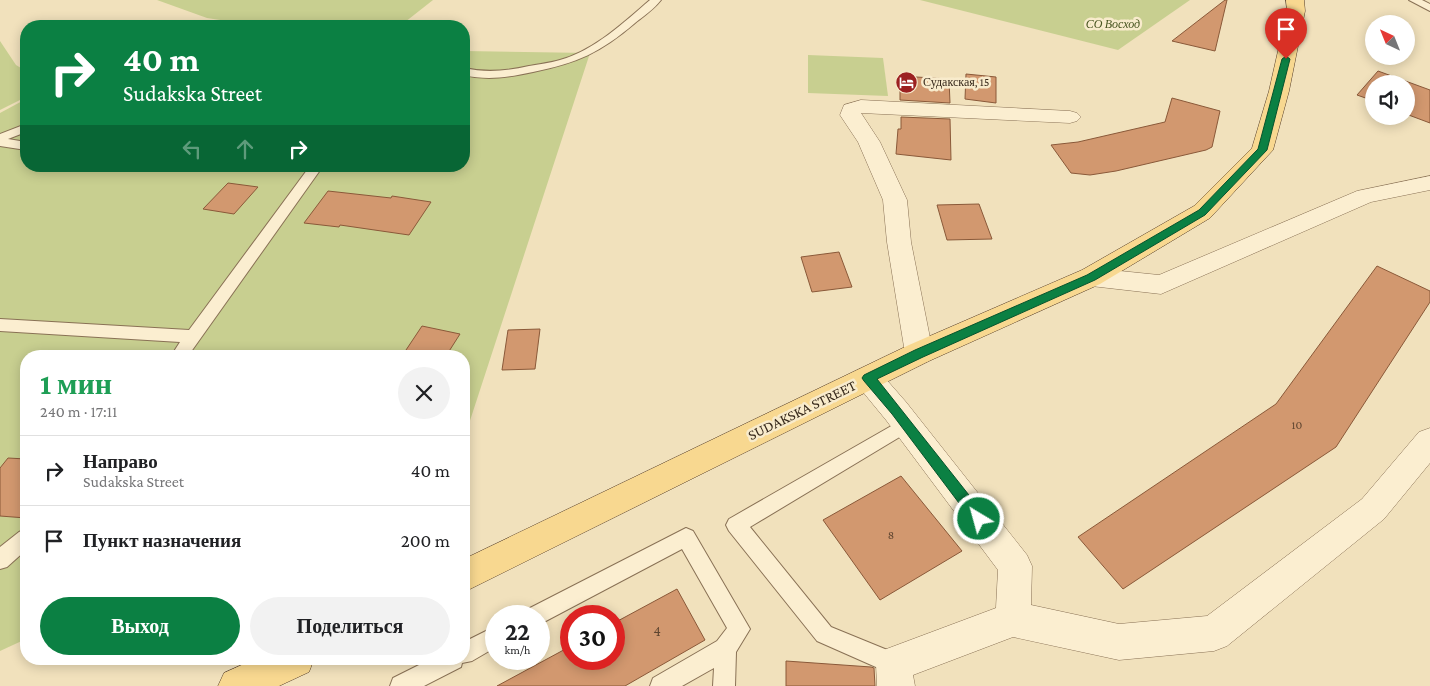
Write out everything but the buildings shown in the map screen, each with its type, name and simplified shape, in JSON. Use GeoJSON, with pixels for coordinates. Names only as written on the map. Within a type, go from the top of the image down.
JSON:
{"type":"FeatureCollection","features":[{"type":"Feature","properties":{"kind":"main road","name":"SUDAKSKA STREET"},"geometry":{"type":"LineString","coordinates":[[470,573],[919,353],[1091,277],[1202,212],[1262,150],[1279,91],[1296,11],[1296,0]]}},
{"type":"Feature","properties":{"kind":"main road"},"geometry":{"type":"LineString","coordinates":[[237,686],[284,671]]}},
{"type":"Feature","properties":{"kind":"street"},"geometry":{"type":"LineString","coordinates":[[919,353],[899,242],[895,200],[869,142],[850,115],[851,109],[861,106],[1070,117]]}},
{"type":"Feature","properties":{"kind":"street"},"geometry":{"type":"LineString","coordinates":[[1091,277],[1161,285],[1365,196],[1430,183]]}},
{"type":"Feature","properties":{"kind":"street"},"geometry":{"type":"LineString","coordinates":[[868,378],[907,424],[1015,566],[1013,619]]}},
{"type":"Feature","properties":{"kind":"street"},"geometry":{"type":"LineString","coordinates":[[895,675],[1013,619],[1119,642],[1214,633],[1373,509],[1430,441]]}},
{"type":"Feature","properties":{"kind":"lane"},"geometry":{"type":"LineString","coordinates":[[470,74],[480,76],[509,75],[567,61],[618,33],[656,0]]}},
{"type":"Feature","properties":{"kind":"lane"},"geometry":{"type":"LineString","coordinates":[[1414,0],[1430,8]]}},
{"type":"Feature","properties":{"kind":"lane"},"geometry":{"type":"LineString","coordinates":[[0,138],[20,130]]}},
{"type":"Feature","properties":{"kind":"lane"},"geometry":{"type":"LineString","coordinates":[[0,142],[20,145]]}},
{"type":"Feature","properties":{"kind":"lane"},"geometry":{"type":"LineString","coordinates":[[183,350],[313,172]]}},
{"type":"Feature","properties":{"kind":"lane"},"geometry":{"type":"LineString","coordinates":[[0,325],[192,336]]}},
{"type":"Feature","properties":{"kind":"lane"},"geometry":{"type":"LineString","coordinates":[[895,675],[824,634],[736,525],[907,424]]}},
{"type":"Feature","properties":{"kind":"lane"},"geometry":{"type":"LineString","coordinates":[[550,608],[686,537],[739,629],[725,649],[661,686]]}},
{"type":"Feature","properties":{"kind":"lane"},"geometry":{"type":"LineString","coordinates":[[0,560],[20,543]]}},
{"type":"Feature","properties":{"kind":"lane"},"geometry":{"type":"LineString","coordinates":[[470,650],[485,642]]}},
{"type":"Feature","properties":{"kind":"lane"},"geometry":{"type":"LineString","coordinates":[[724,686],[725,649]]}},
{"type":"Feature","properties":{"kind":"lane"},"geometry":{"type":"LineString","coordinates":[[401,686],[441,665]]}},
{"type":"Feature","properties":{"kind":"green space"},"geometry":{"type":"Polygon","coordinates":[[[157,0],[433,0],[408,20],[220,20],[207,18],[157,0]]]}},
{"type":"Feature","properties":{"kind":"green space","name":"СО Восход"},"geometry":{"type":"Polygon","coordinates":[[[920,0],[1190,0],[1118,50],[920,0]]]}},
{"type":"Feature","properties":{"kind":"green space"},"geometry":{"type":"Polygon","coordinates":[[[0,41],[16,65],[20,67],[20,100],[0,110],[0,41]]]}},
{"type":"Feature","properties":{"kind":"green space"},"geometry":{"type":"Polygon","coordinates":[[[470,51],[590,53],[470,421],[470,350],[20,350],[20,642],[0,651],[0,113],[20,102],[20,172],[470,172],[470,51]]]}},
{"type":"Feature","properties":{"kind":"green space"},"geometry":{"type":"Polygon","coordinates":[[[808,55],[883,58],[888,96],[808,93],[808,55]]]}},
{"type":"Feature","properties":{"kind":"place","name":"Судакская, 15"},"geometry":{"type":"Point","coordinates":[907,82]}},
{"type":"Feature","properties":{"kind":"route"},"geometry":{"type":"LineString","coordinates":[[979,519],[896,411],[868,378],[919,353],[1091,277],[1202,212],[1235,181],[1262,150],[1286,59]]}}]}
